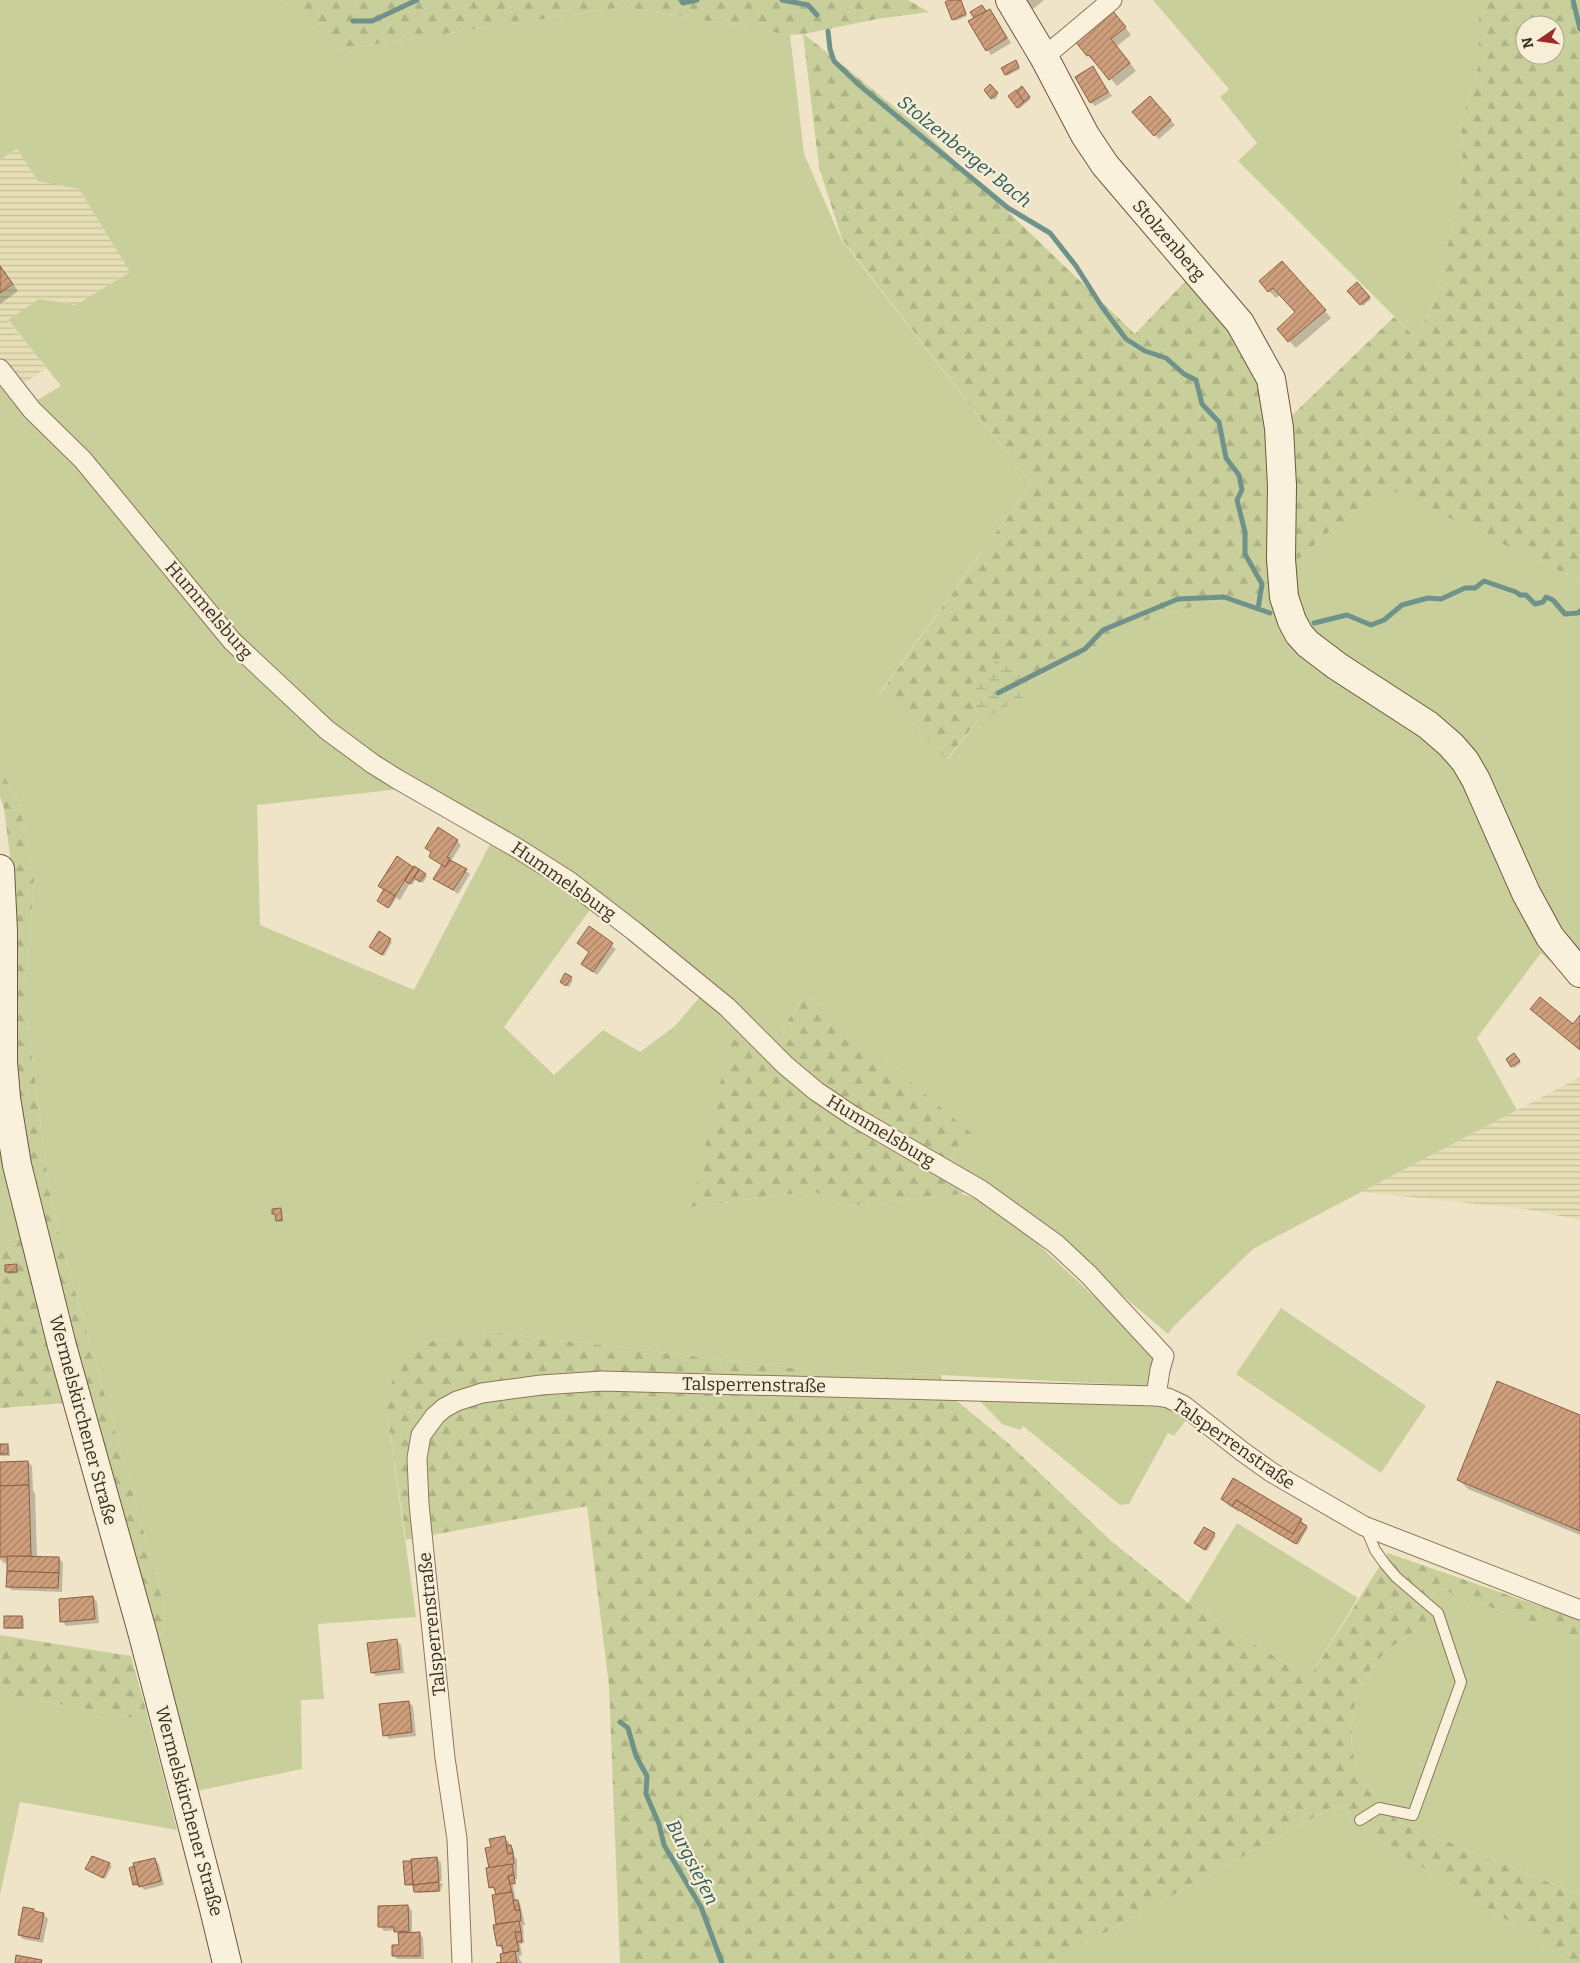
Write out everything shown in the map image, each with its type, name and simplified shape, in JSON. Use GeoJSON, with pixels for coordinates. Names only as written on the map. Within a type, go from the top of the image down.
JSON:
{"type":"FeatureCollection","features":[{"type":"Feature","properties":{"kind":"street","name":"Stolzenberg"},"geometry":{"type":"LineString","coordinates":[[1010,0],[1044,57],[1084,135],[1105,165],[1240,323],[1270,379],[1279,428],[1282,486],[1281,559],[1284,597],[1292,621],[1308,644],[1337,666],[1428,725],[1451,745],[1465,761],[1476,780],[1526,894],[1550,937],[1580,973]]}},
{"type":"Feature","properties":{"kind":"street"},"geometry":{"type":"LineString","coordinates":[[1044,57],[1112,0]]}},
{"type":"Feature","properties":{"kind":"street","name":"Hummelsburg"},"geometry":{"type":"LineString","coordinates":[[0,369],[32,410],[83,460],[170,563],[232,641],[327,730],[397,779],[517,848],[569,881],[727,1007],[785,1065],[816,1091],[853,1116],[981,1190],[1049,1239],[1074,1260],[1164,1356],[1156,1396]]}},
{"type":"Feature","properties":{"kind":"street","name":"Wermelskirchener Straße"},"geometry":{"type":"LineString","coordinates":[[0,869],[3,931],[3,1062],[6,1098],[15,1154],[62,1346],[143,1635],[227,1963]]}},
{"type":"Feature","properties":{"kind":"street","name":"Talsperrenstraße"},"geometry":{"type":"LineString","coordinates":[[462,1963],[457,1839],[445,1758],[419,1504],[417,1458],[422,1435],[428,1424],[444,1408],[457,1401],[482,1393],[541,1385],[602,1381],[1156,1396],[1168,1398],[1198,1415],[1242,1452],[1270,1472],[1364,1526],[1580,1610]]}},
{"type":"Feature","properties":{"kind":"lane"},"geometry":{"type":"LineString","coordinates":[[1360,1820],[1379,1808],[1413,1815],[1461,1682],[1438,1613],[1390,1570],[1375,1550],[1364,1526]]}},
{"type":"Feature","properties":{"kind":"shaded area"},"geometry":{"type":"Polygon","coordinates":[[[17,149],[38,180],[79,189],[130,272],[76,305],[39,299],[8,321],[46,368],[22,385],[0,356],[0,160],[17,149]]]}},
{"type":"Feature","properties":{"kind":"shaded area"},"geometry":{"type":"Polygon","coordinates":[[[1580,1077],[1580,1220],[1526,1209],[1361,1192],[1580,1077]]]}},
{"type":"Feature","properties":{"kind":"green space"},"geometry":{"type":"Polygon","coordinates":[[[0,0],[283,0],[336,50],[625,7],[790,35],[804,154],[841,239],[1031,484],[879,694],[948,759],[994,700],[1151,618],[1249,592],[1294,603],[1293,564],[1334,527],[1391,489],[1572,577],[1580,576],[1580,988],[1541,953],[1477,1038],[1517,1110],[1253,1249],[1168,1334],[1044,1229],[972,1177],[950,1157],[970,1134],[806,994],[777,1036],[691,1207],[813,1191],[846,1206],[962,1194],[989,1203],[1038,1244],[1120,1321],[1158,1364],[1150,1386],[941,1375],[835,1373],[491,1332],[460,1335],[425,1343],[386,1404],[416,1617],[318,1624],[324,1699],[301,1700],[302,1769],[192,1792],[154,1648],[162,1634],[166,1610],[63,1249],[50,1195],[25,1002],[34,879],[19,803],[0,768],[0,376],[32,403],[61,386],[8,320],[39,299],[76,305],[130,272],[79,189],[38,181],[17,149],[0,160],[0,0]],[[427,786],[257,805],[260,925],[414,990],[499,827],[427,786]],[[592,907],[504,1027],[554,1075],[603,1030],[640,1052],[675,1026],[711,984],[592,907]]]}},
{"type":"Feature","properties":{"kind":"green space"},"geometry":{"type":"Polygon","coordinates":[[[283,0],[908,0],[929,12],[877,19],[804,34],[923,130],[1135,334],[1196,270],[1240,323],[1279,428],[1394,317],[1416,338],[1437,297],[1463,173],[1461,124],[1479,64],[1479,0],[1580,0],[1580,576],[1572,577],[1391,490],[1334,527],[1293,564],[1294,603],[1249,592],[1151,618],[994,700],[947,759],[879,695],[1031,484],[842,239],[819,167],[803,34],[790,35],[625,7],[336,50],[283,0]]]}},
{"type":"Feature","properties":{"kind":"green space"},"geometry":{"type":"Polygon","coordinates":[[[1153,0],[1479,0],[1479,64],[1461,124],[1463,173],[1437,297],[1416,338],[1238,161],[1257,143],[1220,97],[1229,89],[1153,0]]]}},
{"type":"Feature","properties":{"kind":"green space"},"geometry":{"type":"Polygon","coordinates":[[[1004,655],[1025,672],[1026,695],[991,715],[975,710],[976,676],[1004,655]]]}},
{"type":"Feature","properties":{"kind":"green space"},"geometry":{"type":"Polygon","coordinates":[[[0,768],[19,803],[34,879],[25,1002],[50,1195],[63,1249],[166,1610],[162,1634],[154,1648],[94,1436],[19,1117],[13,880],[4,808],[0,797],[0,768]]]}},
{"type":"Feature","properties":{"kind":"green space"},"geometry":{"type":"Polygon","coordinates":[[[806,994],[971,1133],[950,1157],[972,1177],[962,1194],[846,1206],[813,1191],[691,1207],[732,1033],[777,1036],[806,994]]]}},
{"type":"Feature","properties":{"kind":"green space"},"geometry":{"type":"Polygon","coordinates":[[[0,1120],[27,1238],[0,1242],[0,1120]]]}},
{"type":"Feature","properties":{"kind":"green space"},"geometry":{"type":"Polygon","coordinates":[[[27,1238],[68,1403],[0,1408],[0,1242],[27,1238]]]}},
{"type":"Feature","properties":{"kind":"green space"},"geometry":{"type":"Polygon","coordinates":[[[1281,1308],[1426,1406],[1381,1473],[1236,1374],[1281,1308]]]}},
{"type":"Feature","properties":{"kind":"green space"},"geometry":{"type":"Polygon","coordinates":[[[491,1332],[835,1373],[941,1375],[942,1389],[1008,1443],[1110,1540],[1188,1603],[1309,1678],[1388,1553],[1580,1620],[1580,1639],[1434,1587],[1426,1625],[1385,1653],[1362,1682],[1355,1702],[1351,1734],[1353,1754],[1358,1771],[1379,1802],[1399,1822],[1580,1895],[1580,1963],[1571,1963],[1518,1927],[1390,1847],[1336,1805],[1050,1963],[620,1963],[609,1686],[587,1506],[406,1540],[386,1404],[397,1365],[407,1353],[425,1343],[460,1335],[491,1332]]]}},
{"type":"Feature","properties":{"kind":"green space"},"geometry":{"type":"Polygon","coordinates":[[[984,1398],[1155,1405],[1175,1411],[1187,1419],[1174,1436],[1168,1433],[1129,1504],[1120,1505],[1023,1426],[1020,1430],[1002,1424],[981,1402],[984,1398]]]}},
{"type":"Feature","properties":{"kind":"green space"},"geometry":{"type":"Polygon","coordinates":[[[1237,1523],[1358,1598],[1309,1678],[1188,1603],[1237,1523]]]}},
{"type":"Feature","properties":{"kind":"green space"},"geometry":{"type":"Polygon","coordinates":[[[1434,1587],[1580,1639],[1580,1895],[1399,1822],[1373,1795],[1358,1772],[1353,1755],[1351,1734],[1355,1702],[1361,1684],[1372,1667],[1385,1653],[1426,1625],[1434,1587]]]}},
{"type":"Feature","properties":{"kind":"green space"},"geometry":{"type":"Polygon","coordinates":[[[0,1635],[131,1656],[149,1721],[0,1693],[0,1635]]]}},
{"type":"Feature","properties":{"kind":"green space"},"geometry":{"type":"Polygon","coordinates":[[[0,1693],[149,1721],[177,1830],[20,1802],[0,1895],[0,1693]]]}},
{"type":"Feature","properties":{"kind":"green space"},"geometry":{"type":"Polygon","coordinates":[[[1336,1805],[1390,1847],[1518,1927],[1571,1963],[1050,1963],[1336,1805]]]}},
{"type":"Feature","properties":{"kind":"building"},"geometry":{"type":"Polygon","coordinates":[[[961,0],[966,14],[952,20],[945,2],[961,0]]]}},
{"type":"Feature","properties":{"kind":"building"},"geometry":{"type":"Polygon","coordinates":[[[982,5],[986,11],[974,18],[970,12],[982,5]]]}},
{"type":"Feature","properties":{"kind":"building"},"geometry":{"type":"Polygon","coordinates":[[[990,9],[1007,38],[986,51],[968,21],[990,9]]]}},
{"type":"Feature","properties":{"kind":"building"},"geometry":{"type":"Polygon","coordinates":[[[1112,10],[1126,27],[1111,39],[1130,63],[1109,80],[1074,40],[1112,10]]]}},
{"type":"Feature","properties":{"kind":"building"},"geometry":{"type":"Polygon","coordinates":[[[1016,60],[1019,67],[1005,75],[1001,68],[1016,60]]]}},
{"type":"Feature","properties":{"kind":"building"},"geometry":{"type":"Polygon","coordinates":[[[1093,66],[1108,92],[1090,103],[1075,77],[1093,66]]]}},
{"type":"Feature","properties":{"kind":"building"},"geometry":{"type":"Polygon","coordinates":[[[990,84],[998,93],[991,99],[984,90],[990,84]]]}},
{"type":"Feature","properties":{"kind":"building"},"geometry":{"type":"Polygon","coordinates":[[[1022,86],[1030,97],[1024,102],[1016,91],[1022,86]]]}},
{"type":"Feature","properties":{"kind":"building"},"geometry":{"type":"Polygon","coordinates":[[[1016,90],[1024,102],[1017,108],[1008,96],[1016,90]]]}},
{"type":"Feature","properties":{"kind":"building"},"geometry":{"type":"Polygon","coordinates":[[[1150,96],[1171,120],[1154,136],[1132,112],[1150,96]]]}},
{"type":"Feature","properties":{"kind":"building"},"geometry":{"type":"Polygon","coordinates":[[[1282,261],[1326,310],[1288,342],[1277,329],[1295,312],[1273,288],[1268,292],[1259,281],[1282,261]]]}},
{"type":"Feature","properties":{"kind":"building"},"geometry":{"type":"Polygon","coordinates":[[[0,266],[13,284],[0,293],[0,266]]]}},
{"type":"Feature","properties":{"kind":"building"},"geometry":{"type":"Polygon","coordinates":[[[1357,282],[1370,297],[1360,305],[1347,291],[1357,282]]]}},
{"type":"Feature","properties":{"kind":"building"},"geometry":{"type":"Polygon","coordinates":[[[438,827],[458,840],[447,857],[450,858],[445,867],[429,857],[431,852],[425,848],[438,827]]]}},
{"type":"Feature","properties":{"kind":"building"},"geometry":{"type":"Polygon","coordinates":[[[397,856],[413,867],[395,896],[378,886],[397,856]]]}},
{"type":"Feature","properties":{"kind":"building"},"geometry":{"type":"Polygon","coordinates":[[[450,860],[467,869],[453,890],[433,879],[442,865],[445,867],[450,860]]]}},
{"type":"Feature","properties":{"kind":"building"},"geometry":{"type":"Polygon","coordinates":[[[414,866],[419,869],[410,884],[405,881],[414,866]]]}},
{"type":"Feature","properties":{"kind":"building"},"geometry":{"type":"Polygon","coordinates":[[[419,869],[426,874],[420,882],[414,878],[419,869]]]}},
{"type":"Feature","properties":{"kind":"building"},"geometry":{"type":"Polygon","coordinates":[[[384,889],[395,896],[388,908],[377,901],[384,889]]]}},
{"type":"Feature","properties":{"kind":"building"},"geometry":{"type":"Polygon","coordinates":[[[589,926],[613,943],[593,972],[581,964],[589,952],[577,943],[589,926]]]}},
{"type":"Feature","properties":{"kind":"building"},"geometry":{"type":"Polygon","coordinates":[[[379,931],[391,939],[382,955],[369,947],[379,931]]]}},
{"type":"Feature","properties":{"kind":"building"},"geometry":{"type":"Polygon","coordinates":[[[565,973],[572,977],[566,986],[560,982],[565,973]]]}},
{"type":"Feature","properties":{"kind":"building"},"geometry":{"type":"Polygon","coordinates":[[[1540,997],[1573,1024],[1580,1015],[1580,1050],[1530,1009],[1540,997]]]}},
{"type":"Feature","properties":{"kind":"building"},"geometry":{"type":"Polygon","coordinates":[[[1514,1053],[1520,1061],[1511,1067],[1506,1059],[1514,1053]]]}},
{"type":"Feature","properties":{"kind":"building"},"geometry":{"type":"Polygon","coordinates":[[[281,1208],[282,1220],[276,1221],[275,1214],[272,1214],[272,1209],[281,1208]]]}},
{"type":"Feature","properties":{"kind":"building"},"geometry":{"type":"Polygon","coordinates":[[[17,1264],[17,1272],[5,1272],[5,1265],[17,1264]]]}},
{"type":"Feature","properties":{"kind":"building"},"geometry":{"type":"Polygon","coordinates":[[[1497,1381],[1580,1415],[1580,1531],[1457,1480],[1497,1381]]]}},
{"type":"Feature","properties":{"kind":"building"},"geometry":{"type":"Polygon","coordinates":[[[0,1444],[8,1444],[8,1454],[0,1454],[0,1444]]]}},
{"type":"Feature","properties":{"kind":"building"},"geometry":{"type":"Polygon","coordinates":[[[28,1461],[29,1485],[0,1486],[0,1462],[28,1461]]]}},
{"type":"Feature","properties":{"kind":"building"},"geometry":{"type":"Polygon","coordinates":[[[1233,1478],[1302,1519],[1293,1534],[1236,1500],[1232,1506],[1221,1499],[1233,1478]]]}},
{"type":"Feature","properties":{"kind":"building"},"geometry":{"type":"Polygon","coordinates":[[[29,1485],[31,1556],[0,1557],[0,1486],[29,1485]]]}},
{"type":"Feature","properties":{"kind":"building"},"geometry":{"type":"Polygon","coordinates":[[[1236,1500],[1293,1534],[1300,1522],[1307,1526],[1296,1544],[1232,1506],[1236,1500]]]}},
{"type":"Feature","properties":{"kind":"building"},"geometry":{"type":"Polygon","coordinates":[[[1204,1527],[1215,1533],[1205,1550],[1194,1543],[1204,1527]]]}},
{"type":"Feature","properties":{"kind":"building"},"geometry":{"type":"Polygon","coordinates":[[[7,1556],[59,1557],[59,1573],[7,1571],[7,1556]]]}},
{"type":"Feature","properties":{"kind":"building"},"geometry":{"type":"Polygon","coordinates":[[[7,1571],[59,1573],[58,1588],[6,1587],[7,1571]]]}},
{"type":"Feature","properties":{"kind":"building"},"geometry":{"type":"Polygon","coordinates":[[[93,1596],[95,1619],[60,1622],[59,1599],[93,1596]]]}},
{"type":"Feature","properties":{"kind":"building"},"geometry":{"type":"Polygon","coordinates":[[[4,1616],[22,1616],[22,1628],[4,1628],[4,1616]]]}},
{"type":"Feature","properties":{"kind":"building"},"geometry":{"type":"Polygon","coordinates":[[[397,1639],[400,1669],[371,1673],[367,1643],[397,1639]]]}},
{"type":"Feature","properties":{"kind":"building"},"geometry":{"type":"Polygon","coordinates":[[[409,1701],[412,1732],[383,1736],[379,1704],[409,1701]]]}},
{"type":"Feature","properties":{"kind":"building"},"geometry":{"type":"Polygon","coordinates":[[[505,1836],[508,1854],[513,1853],[514,1864],[489,1868],[485,1848],[491,1847],[489,1839],[505,1836]]]}},
{"type":"Feature","properties":{"kind":"building"},"geometry":{"type":"Polygon","coordinates":[[[506,1845],[511,1845],[513,1853],[508,1854],[506,1845]]]}},
{"type":"Feature","properties":{"kind":"building"},"geometry":{"type":"Polygon","coordinates":[[[92,1856],[110,1863],[103,1878],[85,1869],[92,1856]]]}},
{"type":"Feature","properties":{"kind":"building"},"geometry":{"type":"Polygon","coordinates":[[[437,1857],[439,1882],[413,1885],[411,1859],[437,1857]]]}},
{"type":"Feature","properties":{"kind":"building"},"geometry":{"type":"Polygon","coordinates":[[[155,1858],[161,1881],[139,1887],[133,1863],[155,1858]]]}},
{"type":"Feature","properties":{"kind":"building"},"geometry":{"type":"Polygon","coordinates":[[[403,1861],[411,1861],[413,1884],[405,1885],[403,1861]]]}},
{"type":"Feature","properties":{"kind":"building"},"geometry":{"type":"Polygon","coordinates":[[[512,1864],[514,1875],[508,1876],[512,1892],[496,1895],[494,1887],[489,1888],[486,1868],[512,1864]]]}},
{"type":"Feature","properties":{"kind":"building"},"geometry":{"type":"Polygon","coordinates":[[[134,1866],[138,1884],[133,1885],[129,1868],[134,1866]]]}},
{"type":"Feature","properties":{"kind":"building"},"geometry":{"type":"Polygon","coordinates":[[[514,1875],[515,1883],[510,1884],[508,1876],[514,1875]]]}},
{"type":"Feature","properties":{"kind":"building"},"geometry":{"type":"Polygon","coordinates":[[[439,1882],[439,1891],[414,1892],[413,1885],[439,1882]]]}},
{"type":"Feature","properties":{"kind":"building"},"geometry":{"type":"Polygon","coordinates":[[[512,1892],[515,1910],[520,1910],[521,1921],[496,1924],[492,1895],[512,1892]]]}},
{"type":"Feature","properties":{"kind":"building"},"geometry":{"type":"Polygon","coordinates":[[[513,1900],[518,1900],[520,1910],[515,1910],[513,1900]]]}},
{"type":"Feature","properties":{"kind":"building"},"geometry":{"type":"Polygon","coordinates":[[[408,1905],[409,1931],[394,1932],[394,1927],[378,1927],[378,1906],[408,1905]]]}},
{"type":"Feature","properties":{"kind":"building"},"geometry":{"type":"Polygon","coordinates":[[[23,1907],[44,1913],[39,1939],[18,1935],[23,1907]]]}},
{"type":"Feature","properties":{"kind":"building"},"geometry":{"type":"Polygon","coordinates":[[[519,1921],[521,1932],[515,1932],[519,1951],[503,1953],[502,1945],[497,1946],[493,1925],[519,1921]]]}},
{"type":"Feature","properties":{"kind":"building"},"geometry":{"type":"Polygon","coordinates":[[[420,1932],[420,1956],[392,1956],[392,1945],[399,1945],[398,1933],[420,1932]]]}},
{"type":"Feature","properties":{"kind":"building"},"geometry":{"type":"Polygon","coordinates":[[[515,1932],[521,1932],[522,1942],[517,1942],[515,1932]]]}},
{"type":"Feature","properties":{"kind":"building"},"geometry":{"type":"Polygon","coordinates":[[[515,1951],[517,1963],[496,1963],[501,1962],[500,1954],[515,1951]]]}},
{"type":"Feature","properties":{"kind":"building"},"geometry":{"type":"Polygon","coordinates":[[[16,1955],[42,1960],[41,1963],[15,1963],[16,1955]]]}},
{"type":"Feature","properties":{"kind":"waterway"},"geometry":{"type":"LineString","coordinates":[[353,21],[372,21],[417,0]]}},
{"type":"Feature","properties":{"kind":"waterway","name":"Stolzenberger Bach"},"geometry":{"type":"LineString","coordinates":[[681,0],[683,3],[697,0]]}},
{"type":"Feature","properties":{"kind":"waterway","name":"Stolzenberger Bach"},"geometry":{"type":"LineString","coordinates":[[782,0],[808,5],[817,15]]}},
{"type":"Feature","properties":{"kind":"waterway"},"geometry":{"type":"LineString","coordinates":[[1573,0],[1580,29]]}},
{"type":"Feature","properties":{"kind":"waterway","name":"Stolzenberger Bach"},"geometry":{"type":"LineString","coordinates":[[828,31],[830,49],[834,61],[858,84],[1008,208],[1050,233],[1076,266],[1102,307],[1126,339],[1145,351],[1166,358],[1184,374],[1196,380],[1202,404],[1219,422],[1226,458],[1239,475],[1242,490],[1237,500],[1245,532],[1245,554],[1262,584],[1258,609]]}},
{"type":"Feature","properties":{"kind":"waterway"},"geometry":{"type":"LineString","coordinates":[[1314,623],[1347,615],[1371,625],[1384,620],[1402,605],[1428,598],[1441,599],[1465,588],[1475,588],[1484,581],[1520,595],[1526,595],[1535,604],[1543,602],[1546,597],[1553,600],[1565,614],[1578,613],[1580,611]]}},
{"type":"Feature","properties":{"kind":"waterway"},"geometry":{"type":"LineString","coordinates":[[998,693],[1085,649],[1103,630],[1178,599],[1224,597],[1270,613]]}},
{"type":"Feature","properties":{"kind":"waterway","name":"Burgsiefen"},"geometry":{"type":"LineString","coordinates":[[620,1722],[628,1728],[636,1756],[647,1776],[646,1794],[659,1824],[664,1845],[701,1907],[722,1963]]}}]}
